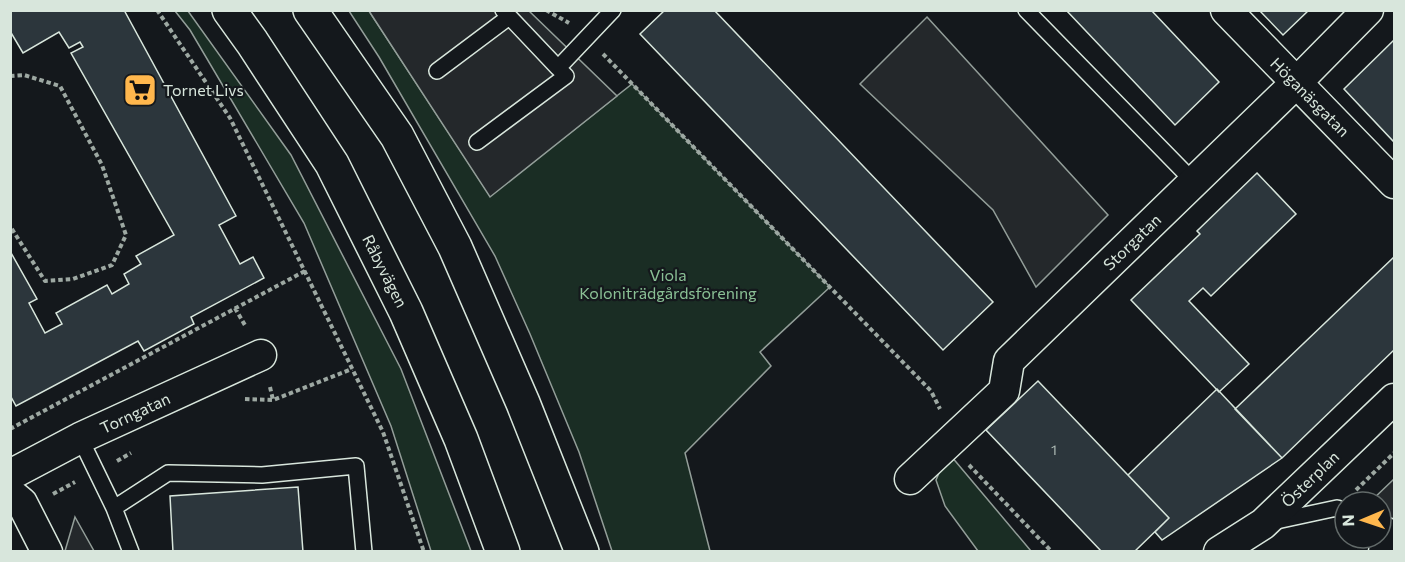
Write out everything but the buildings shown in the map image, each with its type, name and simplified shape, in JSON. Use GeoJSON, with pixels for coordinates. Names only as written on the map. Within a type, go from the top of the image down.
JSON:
{"type":"FeatureCollection","features":[{"type":"Feature","properties":{"kind":"main road","name":"Råbyvägen"},"geometry":{"type":"LineString","coordinates":[[229,10],[332,164],[406,312],[461,440],[503,552]]}},
{"type":"Feature","properties":{"kind":"main road"},"geometry":{"type":"LineString","coordinates":[[310,10],[397,136],[455,247],[523,403],[582,552]]}},
{"type":"Feature","properties":{"kind":"street","name":"Höganäsgatan"},"geometry":{"type":"LineString","coordinates":[[1226,10],[1395,183]]}},
{"type":"Feature","properties":{"kind":"street","name":"Storgatan"},"geometry":{"type":"LineString","coordinates":[[910,479],[1004,391],[1009,361],[1296,83],[1368,10]]}},
{"type":"Feature","properties":{"kind":"street","name":"Torngatan"},"geometry":{"type":"LineString","coordinates":[[10,475],[80,438],[261,355]]}},
{"type":"Feature","properties":{"kind":"street","name":"Österplan"},"geometry":{"type":"LineString","coordinates":[[1219,552],[1263,524],[1395,399]]}},
{"type":"Feature","properties":{"kind":"street"},"geometry":{"type":"LineString","coordinates":[[17,500],[47,552]]}},
{"type":"Feature","properties":{"kind":"street"},"geometry":{"type":"LineString","coordinates":[[1384,552],[1395,543]]}},
{"type":"Feature","properties":{"kind":"lane"},"geometry":{"type":"LineString","coordinates":[[558,68],[613,10]]}},
{"type":"Feature","properties":{"kind":"lane"},"geometry":{"type":"LineString","coordinates":[[1026,10],[1194,182]]}},
{"type":"Feature","properties":{"kind":"lane"},"geometry":{"type":"LineString","coordinates":[[437,70],[506,14],[566,76],[477,142]]}},
{"type":"Feature","properties":{"kind":"lane"},"geometry":{"type":"LineString","coordinates":[[80,438],[114,508],[131,552]]}},
{"type":"Feature","properties":{"kind":"lane"},"geometry":{"type":"LineString","coordinates":[[114,508],[168,473],[262,475],[356,466],[364,552]]}},
{"type":"Feature","properties":{"kind":"lane"},"geometry":{"type":"LineString","coordinates":[[1263,524],[1333,511]]}},
{"type":"Feature","properties":{"kind":"path"},"geometry":{"type":"LineString","coordinates":[[157,10],[230,118],[382,432],[424,552]]}},
{"type":"Feature","properties":{"kind":"path"},"geometry":{"type":"LineString","coordinates":[[587,38],[931,391],[951,440],[962,458],[1052,552]]}},
{"type":"Feature","properties":{"kind":"path"},"geometry":{"type":"LineString","coordinates":[[10,76],[24,75],[60,86],[102,165],[126,235],[112,265],[73,279],[45,281],[10,226]]}},
{"type":"Feature","properties":{"kind":"path"},"geometry":{"type":"LineString","coordinates":[[10,429],[305,271]]}},
{"type":"Feature","properties":{"kind":"path"},"geometry":{"type":"LineString","coordinates":[[243,399],[273,400],[352,369]]}},
{"type":"Feature","properties":{"kind":"path"},"geometry":{"type":"LineString","coordinates":[[17,500],[96,472],[138,449]]}},
{"type":"Feature","properties":{"kind":"path"},"geometry":{"type":"LineString","coordinates":[[1359,490],[1395,453]]}},
{"type":"Feature","properties":{"kind":"green space"},"geometry":{"type":"Polygon","coordinates":[[[175,11],[188,11],[291,155],[401,369],[471,551],[431,551],[391,426],[304,223],[190,30],[175,11]]]}},
{"type":"Feature","properties":{"kind":"green space","name":"Viola Koloniträdgårdsförening"},"geometry":{"type":"Polygon","coordinates":[[[349,11],[369,11],[490,196],[632,84],[830,287],[760,352],[771,366],[685,453],[710,551],[612,551],[579,452],[495,256],[379,57],[349,11]]]}},
{"type":"Feature","properties":{"kind":"green space"},"geometry":{"type":"Polygon","coordinates":[[[951,456],[1031,551],[978,551],[945,506],[936,480],[942,466],[951,456]]]}},
{"type":"Feature","properties":{"kind":"shaded area"},"geometry":{"type":"Polygon","coordinates":[[[369,11],[529,11],[617,96],[490,197],[369,11]]]}},
{"type":"Feature","properties":{"kind":"shaded area"},"geometry":{"type":"Polygon","coordinates":[[[927,17],[1108,215],[1036,287],[993,210],[860,84],[927,17]]]}},
{"type":"Feature","properties":{"kind":"shaded area"},"geometry":{"type":"Polygon","coordinates":[[[1394,479],[1394,551],[1371,550],[1393,550],[1393,490],[1383,490],[1394,479]]]}},
{"type":"Feature","properties":{"kind":"shaded area"},"geometry":{"type":"Polygon","coordinates":[[[75,517],[94,551],[65,551],[75,517]]]}},
{"type":"Feature","properties":{"kind":"place","name":"Tornet Livs"},"geometry":{"type":"Point","coordinates":[140,90]}}]}
